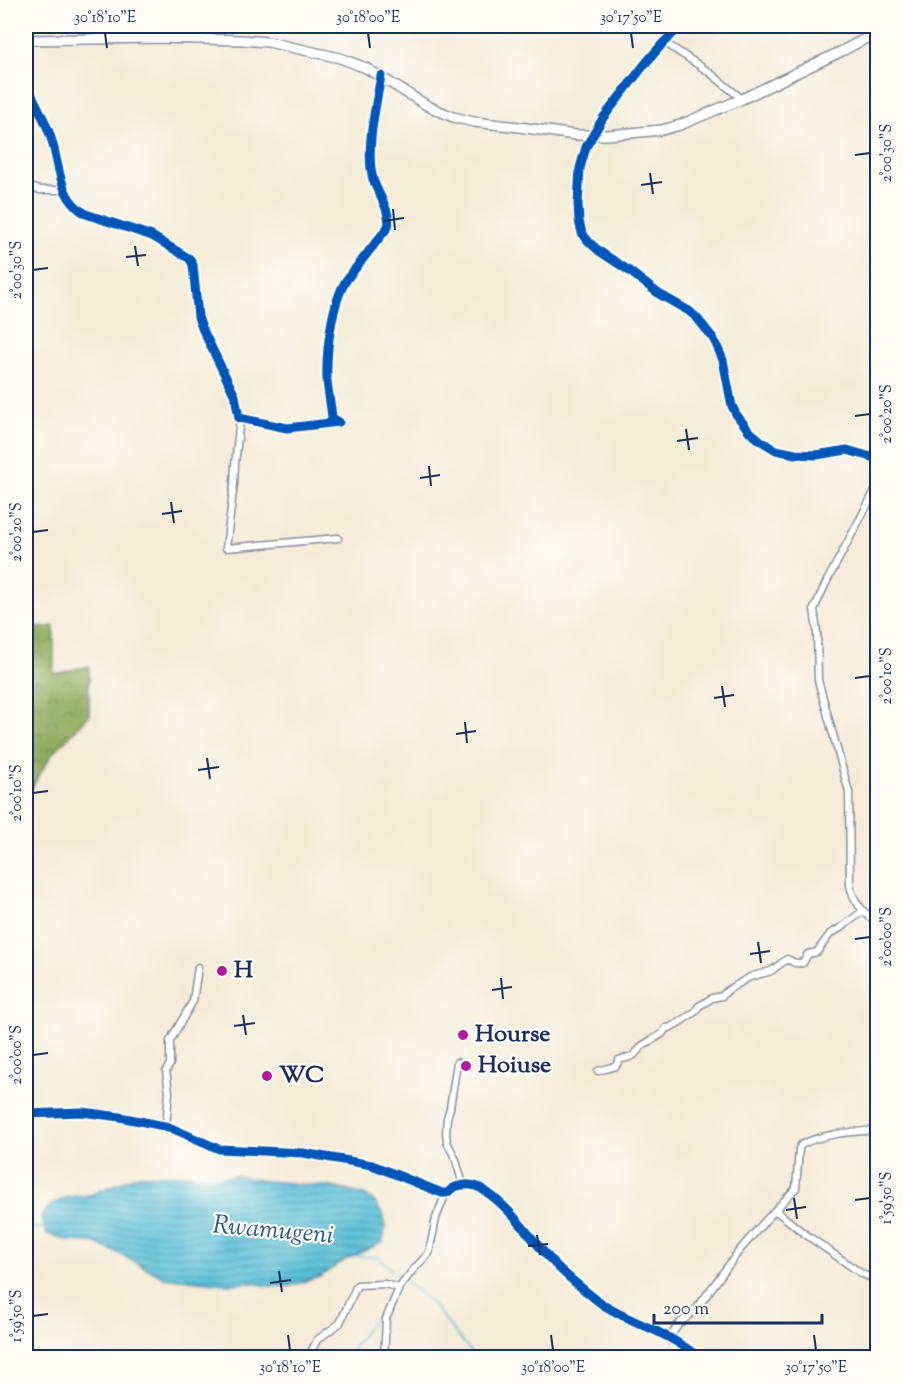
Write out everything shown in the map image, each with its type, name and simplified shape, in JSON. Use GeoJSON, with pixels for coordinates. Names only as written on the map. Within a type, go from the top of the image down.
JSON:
{"type":"FeatureCollection","features":[{"type":"Feature","properties":{"kind":"main road"},"geometry":{"type":"LineString","coordinates":[[26,40],[154,38],[268,42],[340,58],[366,68],[428,106],[453,117],[474,122],[575,135],[617,135],[662,130],[680,125],[742,99],[878,32]]}},
{"type":"Feature","properties":{"kind":"street"},"geometry":{"type":"LineString","coordinates":[[154,26],[154,38]]}},
{"type":"Feature","properties":{"kind":"street"},"geometry":{"type":"LineString","coordinates":[[681,26],[664,42],[603,118],[586,147],[580,168],[578,204],[582,233],[599,251],[658,294],[697,318],[713,338],[723,360],[732,406],[736,414],[749,431],[761,441],[776,450],[803,456],[847,450],[878,459]]}},
{"type":"Feature","properties":{"kind":"street"},"geometry":{"type":"LineString","coordinates":[[664,42],[709,72],[742,99]]}},
{"type":"Feature","properties":{"kind":"street"},"geometry":{"type":"LineString","coordinates":[[240,419],[286,428],[339,422],[332,418],[327,378],[330,335],[337,301],[342,286],[390,223],[371,168],[371,141],[381,76]]}},
{"type":"Feature","properties":{"kind":"street"},"geometry":{"type":"LineString","coordinates":[[26,83],[51,136],[62,186],[71,203],[86,214],[152,236],[190,260],[194,265],[198,317],[235,396],[240,419],[226,548],[338,538]]}},
{"type":"Feature","properties":{"kind":"street"},"geometry":{"type":"LineString","coordinates":[[26,186],[59,190],[62,186]]}},
{"type":"Feature","properties":{"kind":"street"},"geometry":{"type":"LineString","coordinates":[[878,485],[814,609],[818,680],[849,792],[850,885],[852,894],[863,911],[878,925]]}},
{"type":"Feature","properties":{"kind":"street"},"geometry":{"type":"LineString","coordinates":[[598,1071],[616,1066],[619,1060],[633,1056],[643,1045],[662,1034],[666,1028],[680,1022],[695,1012],[699,1006],[712,998],[722,996],[750,977],[771,971],[787,959],[795,963],[803,963],[808,954],[817,952],[830,934],[863,911]]}},
{"type":"Feature","properties":{"kind":"street"},"geometry":{"type":"LineString","coordinates":[[166,1126],[169,1092],[166,1071],[170,1064],[170,1041],[193,1001],[198,967]]}},
{"type":"Feature","properties":{"kind":"street"},"geometry":{"type":"LineString","coordinates":[[457,1062],[446,1133],[447,1142],[456,1160],[463,1185]]}},
{"type":"Feature","properties":{"kind":"street"},"geometry":{"type":"LineString","coordinates":[[26,1114],[82,1112],[120,1117],[166,1126],[219,1149],[306,1153],[375,1166],[446,1193]]}},
{"type":"Feature","properties":{"kind":"street"},"geometry":{"type":"LineString","coordinates":[[667,1336],[670,1341],[678,1325],[698,1308],[739,1251],[796,1187],[801,1145],[811,1140],[830,1136],[878,1130]]}},
{"type":"Feature","properties":{"kind":"street"},"geometry":{"type":"LineString","coordinates":[[384,1358],[386,1321],[399,1288],[429,1253],[436,1218],[446,1193],[456,1187],[470,1185],[483,1190],[503,1206],[551,1260],[596,1300],[667,1336],[701,1358]]}},
{"type":"Feature","properties":{"kind":"street"},"geometry":{"type":"LineString","coordinates":[[775,1210],[862,1274],[876,1277]]}},
{"type":"Feature","properties":{"kind":"street"},"geometry":{"type":"LineString","coordinates":[[308,1358],[318,1340],[340,1323],[357,1285],[385,1284],[399,1288]]}},
{"type":"Feature","properties":{"kind":"green space"},"geometry":{"type":"Polygon","coordinates":[[[54,626],[54,674],[89,666],[89,716],[52,754],[26,797],[26,629],[54,626]]]}},
{"type":"Feature","properties":{"kind":"water"},"geometry":{"type":"Polygon","coordinates":[[[138,1175],[193,1175],[214,1178],[238,1176],[265,1181],[327,1186],[361,1194],[372,1199],[382,1213],[385,1227],[383,1242],[345,1260],[319,1277],[290,1286],[268,1286],[163,1277],[92,1242],[69,1241],[47,1234],[41,1217],[52,1204],[68,1197],[90,1195],[138,1175]]]}},
{"type":"Feature","properties":{"kind":"waterway","name":"Rwamugeni"},"geometry":{"type":"LineString","coordinates":[[26,1228],[46,1228]]}},
{"type":"Feature","properties":{"kind":"waterway","name":"Rwamugeni"},"geometry":{"type":"LineString","coordinates":[[355,1256],[377,1257],[403,1279]]}},
{"type":"Feature","properties":{"kind":"waterway"},"geometry":{"type":"LineString","coordinates":[[394,1286],[395,1282],[402,1279]]}},
{"type":"Feature","properties":{"kind":"waterway","name":"Rwamugeni"},"geometry":{"type":"LineString","coordinates":[[406,1282],[430,1302],[476,1358]]}},
{"type":"Feature","properties":{"kind":"waterway"},"geometry":{"type":"LineString","coordinates":[[346,1358],[370,1324],[383,1312],[392,1290]]}},
{"type":"Feature","properties":{"kind":"cycle path"},"geometry":{"type":"LineString","coordinates":[[681,26],[645,64],[603,118],[586,147],[580,168],[578,204],[582,233],[599,251],[697,318],[713,338],[723,360],[732,406],[736,414],[749,431],[761,441],[776,450],[795,454],[816,455],[847,450],[878,459]]}},
{"type":"Feature","properties":{"kind":"cycle path"},"geometry":{"type":"LineString","coordinates":[[26,83],[48,128],[61,179],[70,199],[86,214],[152,236],[190,259],[193,265],[198,317],[235,396],[239,418],[287,428],[339,422],[332,418],[327,380],[327,356],[333,314],[347,279],[388,227],[389,221],[373,179],[370,155],[372,127],[381,76]]}},
{"type":"Feature","properties":{"kind":"cycle path"},"geometry":{"type":"LineString","coordinates":[[26,1114],[82,1112],[120,1117],[169,1127],[219,1149],[303,1153],[372,1165],[442,1193],[447,1193],[461,1185],[476,1186],[504,1206],[557,1266],[601,1303],[670,1338],[701,1358]]}},
{"type":"Feature","properties":{"kind":"place","name":"H"},"geometry":{"type":"Point","coordinates":[222,971]}},
{"type":"Feature","properties":{"kind":"place","name":"Hourse"},"geometry":{"type":"Point","coordinates":[463,1035]}},
{"type":"Feature","properties":{"kind":"place","name":"Hoiuse"},"geometry":{"type":"Point","coordinates":[466,1066]}},
{"type":"Feature","properties":{"kind":"place","name":"WC"},"geometry":{"type":"Point","coordinates":[267,1076]}}]}
